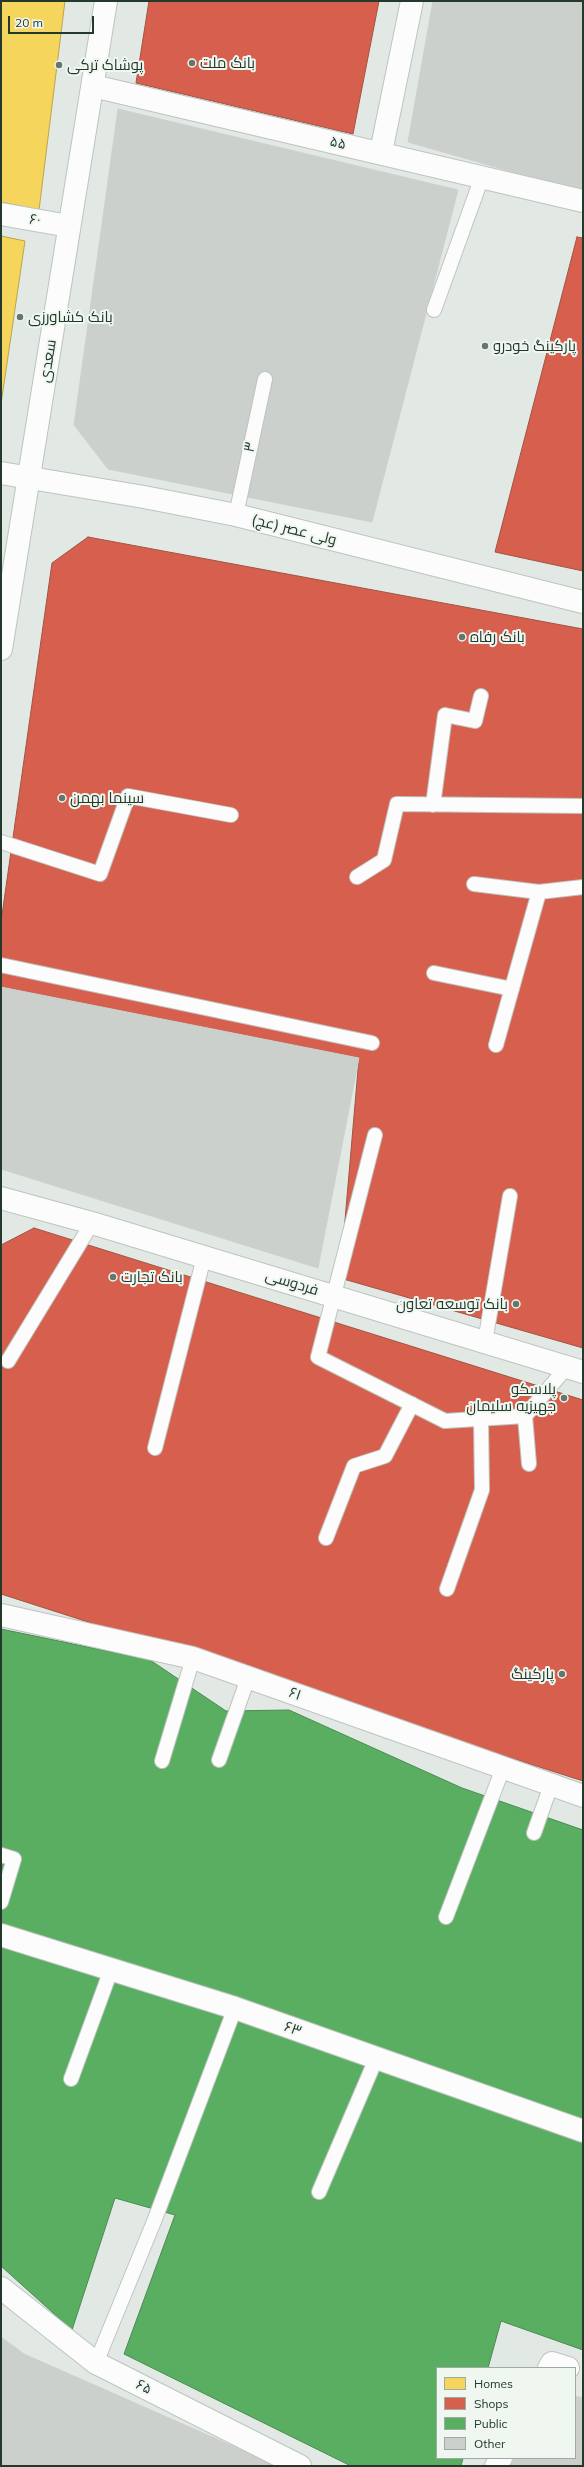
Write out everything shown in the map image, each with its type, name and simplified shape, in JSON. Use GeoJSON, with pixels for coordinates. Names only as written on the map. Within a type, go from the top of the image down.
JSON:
{"type":"FeatureCollection","features":[{"type":"Feature","properties":{"kind":"street","name":"سعدی"},"geometry":{"type":"LineString","coordinates":[[1,649],[30,478],[106,1]]}},
{"type":"Feature","properties":{"kind":"street"},"geometry":{"type":"LineString","coordinates":[[381,152],[412,1]]}},
{"type":"Feature","properties":{"kind":"street","name":"۵۵"},"geometry":{"type":"LineString","coordinates":[[93,86],[381,152],[583,201]]}},
{"type":"Feature","properties":{"kind":"street","name":"۶۰"},"geometry":{"type":"LineString","coordinates":[[1,214],[69,226]]}},
{"type":"Feature","properties":{"kind":"street","name":"ولی عصر (عج)"},"geometry":{"type":"LineString","coordinates":[[1,473],[144,497],[236,515],[583,602]]}},
{"type":"Feature","properties":{"kind":"street","name":"فردوسی"},"geometry":{"type":"LineString","coordinates":[[2,1200],[92,1223],[575,1369]]}},
{"type":"Feature","properties":{"kind":"street","name":"۶۱"},"geometry":{"type":"LineString","coordinates":[[1,1615],[193,1658],[583,1796]]}},
{"type":"Feature","properties":{"kind":"street","name":"۶۳"},"geometry":{"type":"LineString","coordinates":[[1,1936],[236,2008],[376,2059],[583,2131]]}},
{"type":"Feature","properties":{"kind":"street","name":"۶۵"},"geometry":{"type":"LineString","coordinates":[[1,2288],[96,2363],[300,2466]]}},
{"type":"Feature","properties":{"kind":"street"},"geometry":{"type":"LineString","coordinates":[[550,2367],[552,2363],[565,2367]]}},
{"type":"Feature","properties":{"kind":"lane"},"geometry":{"type":"LineString","coordinates":[[434,310],[482,177]]}},
{"type":"Feature","properties":{"kind":"lane","name":"۳"},"geometry":{"type":"LineString","coordinates":[[236,515],[264,379]]}},
{"type":"Feature","properties":{"kind":"lane"},"geometry":{"type":"LineString","coordinates":[[433,805],[445,715],[475,722],[481,696]]}},
{"type":"Feature","properties":{"kind":"lane"},"geometry":{"type":"LineString","coordinates":[[1,842],[100,874],[128,796],[231,815]]}},
{"type":"Feature","properties":{"kind":"lane"},"geometry":{"type":"LineString","coordinates":[[357,877],[384,860],[397,804],[583,806]]}},
{"type":"Feature","properties":{"kind":"lane"},"geometry":{"type":"LineString","coordinates":[[474,884],[539,892],[583,887]]}},
{"type":"Feature","properties":{"kind":"lane"},"geometry":{"type":"LineString","coordinates":[[496,1045],[539,892]]}},
{"type":"Feature","properties":{"kind":"lane"},"geometry":{"type":"LineString","coordinates":[[1,965],[372,1043]]}},
{"type":"Feature","properties":{"kind":"lane"},"geometry":{"type":"LineString","coordinates":[[434,973],[512,989]]}},
{"type":"Feature","properties":{"kind":"lane"},"geometry":{"type":"LineString","coordinates":[[375,1136],[336,1296],[318,1357],[445,1421],[525,1416],[575,1369]]}},
{"type":"Feature","properties":{"kind":"lane"},"geometry":{"type":"LineString","coordinates":[[485,1342],[510,1196]]}},
{"type":"Feature","properties":{"kind":"lane"},"geometry":{"type":"LineString","coordinates":[[8,1361],[92,1223]]}},
{"type":"Feature","properties":{"kind":"lane"},"geometry":{"type":"LineString","coordinates":[[155,1448],[204,1257]]}},
{"type":"Feature","properties":{"kind":"lane"},"geometry":{"type":"LineString","coordinates":[[326,1538],[354,1466],[385,1456],[412,1404]]}},
{"type":"Feature","properties":{"kind":"lane"},"geometry":{"type":"LineString","coordinates":[[525,1416],[529,1464]]}},
{"type":"Feature","properties":{"kind":"lane"},"geometry":{"type":"LineString","coordinates":[[447,1589],[482,1490],[481,1419]]}},
{"type":"Feature","properties":{"kind":"lane"},"geometry":{"type":"LineString","coordinates":[[162,1761],[193,1658]]}},
{"type":"Feature","properties":{"kind":"lane"},"geometry":{"type":"LineString","coordinates":[[219,1760],[248,1678]]}},
{"type":"Feature","properties":{"kind":"lane"},"geometry":{"type":"LineString","coordinates":[[446,1917],[503,1768]]}},
{"type":"Feature","properties":{"kind":"lane"},"geometry":{"type":"LineString","coordinates":[[534,1834],[551,1785]]}},
{"type":"Feature","properties":{"kind":"lane"},"geometry":{"type":"LineString","coordinates":[[1,1855],[14,1860],[1,1902]]}},
{"type":"Feature","properties":{"kind":"lane"},"geometry":{"type":"LineString","coordinates":[[71,2079],[111,1970]]}},
{"type":"Feature","properties":{"kind":"lane"},"geometry":{"type":"LineString","coordinates":[[96,2363],[155,2219],[236,2008]]}},
{"type":"Feature","properties":{"kind":"lane"},"geometry":{"type":"LineString","coordinates":[[319,2192],[376,2059]]}},
{"type":"Feature","properties":{"kind":"building: Homes"},"geometry":{"type":"Polygon","coordinates":[[[1,1],[65,1],[39,210],[1,202],[1,1]]]}},
{"type":"Feature","properties":{"kind":"building: Homes"},"geometry":{"type":"Polygon","coordinates":[[[1,236],[25,241],[1,404],[1,236]]]}},
{"type":"Feature","properties":{"kind":"building: Shops"},"geometry":{"type":"Polygon","coordinates":[[[149,1],[379,1],[353,134],[136,83],[149,1]]]}},
{"type":"Feature","properties":{"kind":"building: Shops"},"geometry":{"type":"Polygon","coordinates":[[[577,237],[583,238],[583,571],[495,552],[577,237]]]}},
{"type":"Feature","properties":{"kind":"building: Shops"},"geometry":{"type":"Polygon","coordinates":[[[88,537],[583,629],[583,1348],[340,1278],[359,1058],[1,987],[1,922],[52,563],[88,537]]]}},
{"type":"Feature","properties":{"kind":"building: Shops"},"geometry":{"type":"Polygon","coordinates":[[[34,1228],[583,1400],[583,1781],[1,1594],[1,1245],[34,1228]]]}},
{"type":"Feature","properties":{"kind":"building: Public"},"geometry":{"type":"Polygon","coordinates":[[[1,1629],[150,1660],[226,1711],[289,1710],[462,1788],[583,1830],[583,2350],[501,2321],[488,2367],[436,2367],[436,2459],[463,2459],[461,2466],[351,2466],[124,2354],[175,2215],[115,2198],[72,2330],[1,2266],[1,1629]]]}},
{"type":"Feature","properties":{"kind":"building: Other"},"geometry":{"type":"Polygon","coordinates":[[[433,1],[583,1],[583,192],[408,142],[433,1]]]}},
{"type":"Feature","properties":{"kind":"building: Other"},"geometry":{"type":"Polygon","coordinates":[[[118,109],[458,190],[372,522],[108,469],[74,425],[118,109]]]}},
{"type":"Feature","properties":{"kind":"building: Other"},"geometry":{"type":"Polygon","coordinates":[[[1,987],[359,1058],[318,1268],[1,1169],[1,987]]]}},
{"type":"Feature","properties":{"kind":"building: Other"},"geometry":{"type":"Polygon","coordinates":[[[1,2337],[24,2354],[278,2466],[1,2466],[1,2337]]]}},
{"type":"Feature","properties":{"kind":"building: Other"},"geometry":{"type":"Polygon","coordinates":[[[576,2396],[583,2398],[583,2466],[509,2466],[514,2459],[576,2459],[576,2396]]]}},
{"type":"Feature","properties":{"kind":"place","name":"بانک ملت"},"geometry":{"type":"Point","coordinates":[192,63]}},
{"type":"Feature","properties":{"kind":"place","name":"پوشاک ترکی"},"geometry":{"type":"Point","coordinates":[59,65]}},
{"type":"Feature","properties":{"kind":"place","name":"بانک کشاورزی"},"geometry":{"type":"Point","coordinates":[20,317]}},
{"type":"Feature","properties":{"kind":"place","name":"پارکینگ خودرو"},"geometry":{"type":"Point","coordinates":[485,346]}},
{"type":"Feature","properties":{"kind":"place","name":"بانک رفاه"},"geometry":{"type":"Point","coordinates":[462,637]}},
{"type":"Feature","properties":{"kind":"place","name":"سینما بهمن"},"geometry":{"type":"Point","coordinates":[62,798]}},
{"type":"Feature","properties":{"kind":"place","name":"بانک تجارت"},"geometry":{"type":"Point","coordinates":[113,1277]}},
{"type":"Feature","properties":{"kind":"place","name":"بانک توسعه تعاون"},"geometry":{"type":"Point","coordinates":[516,1304]}},
{"type":"Feature","properties":{"kind":"place","name":"پلاسکو جهیزیه سلیمان"},"geometry":{"type":"Point","coordinates":[564,1398]}},
{"type":"Feature","properties":{"kind":"place","name":"پارکینگ"},"geometry":{"type":"Point","coordinates":[562,1674]}}]}
